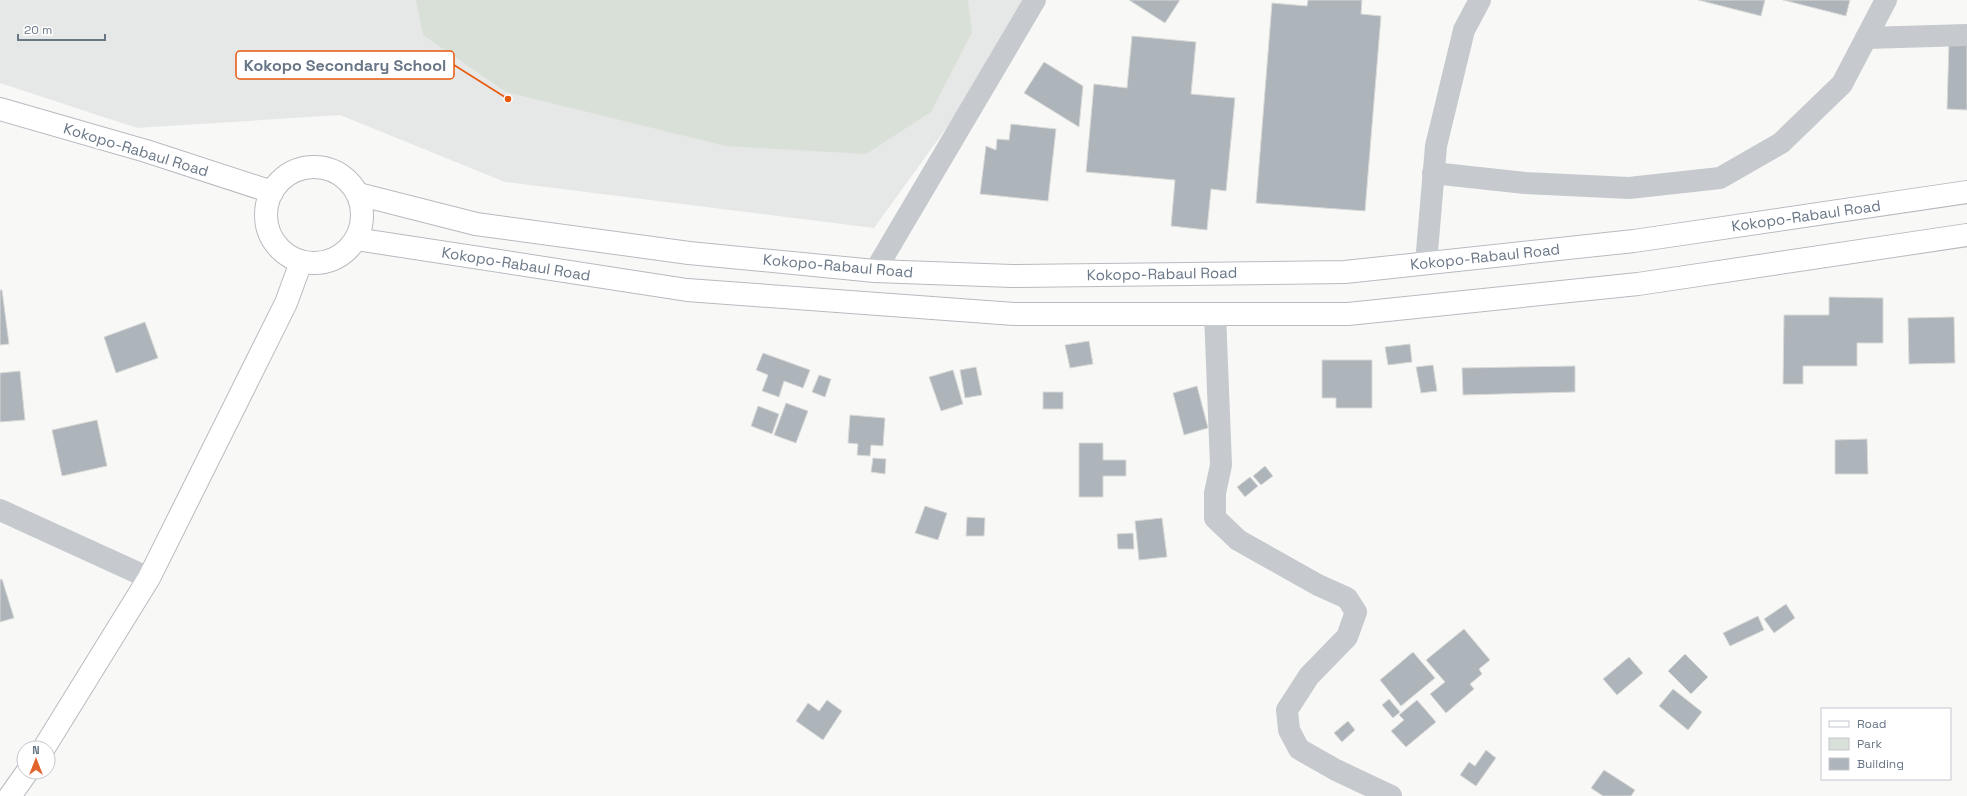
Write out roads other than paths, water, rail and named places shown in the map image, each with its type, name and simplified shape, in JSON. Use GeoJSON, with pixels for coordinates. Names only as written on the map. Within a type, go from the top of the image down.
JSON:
{"type":"FeatureCollection","features":[{"type":"Feature","properties":{"kind":"main road","name":"Kokopo-Rabaul Road"},"geometry":{"type":"LineString","coordinates":[[0,109],[146,151],[272,192]]}},
{"type":"Feature","properties":{"kind":"main road"},"geometry":{"type":"LineString","coordinates":[[320,167],[332,170],[346,179],[358,194],[362,208],[362,224],[356,239],[345,252],[330,260],[314,263],[301,262],[285,254],[273,241],[266,226],[267,200],[272,192],[275,185],[288,174],[303,168],[320,167]]}},
{"type":"Feature","properties":{"kind":"main road","name":"Kokopo-Rabaul Road"},"geometry":{"type":"LineString","coordinates":[[358,194],[476,224],[689,253],[875,271],[1012,276],[1345,272],[1634,241],[1967,192]]}},
{"type":"Feature","properties":{"kind":"main road","name":"Kokopo-Rabaul Road"},"geometry":{"type":"LineString","coordinates":[[356,239],[687,290],[1014,314],[1348,314],[1638,284],[1967,235]]}},
{"type":"Feature","properties":{"kind":"main road"},"geometry":{"type":"LineString","coordinates":[[49,740],[149,578],[286,303],[301,262]]}},
{"type":"Feature","properties":{"kind":"main road"},"geometry":{"type":"LineString","coordinates":[[10,796],[21,780]]}},
{"type":"Feature","properties":{"kind":"street"},"geometry":{"type":"LineString","coordinates":[[875,271],[1035,0]]}},
{"type":"Feature","properties":{"kind":"street"},"geometry":{"type":"LineString","coordinates":[[1426,263],[1436,146],[1464,30],[1480,0]]}},
{"type":"Feature","properties":{"kind":"street"},"geometry":{"type":"LineString","coordinates":[[1433,173],[1525,183],[1629,188],[1720,178],[1781,143],[1842,84],[1886,0]]}},
{"type":"Feature","properties":{"kind":"street"},"geometry":{"type":"LineString","coordinates":[[1866,38],[1967,36]]}},
{"type":"Feature","properties":{"kind":"street"},"geometry":{"type":"LineString","coordinates":[[1215,314],[1221,465],[1215,493],[1215,518],[1238,540],[1318,585],[1347,598],[1356,612],[1347,637],[1309,676],[1287,710],[1289,730],[1299,749],[1336,770],[1391,796]]}},
{"type":"Feature","properties":{"kind":"street"},"geometry":{"type":"LineString","coordinates":[[1,512],[149,578]]}},
{"type":"Feature","properties":{"kind":"place","name":"Kokopo Secondary School"},"geometry":{"type":"Point","coordinates":[508,99]}}]}
